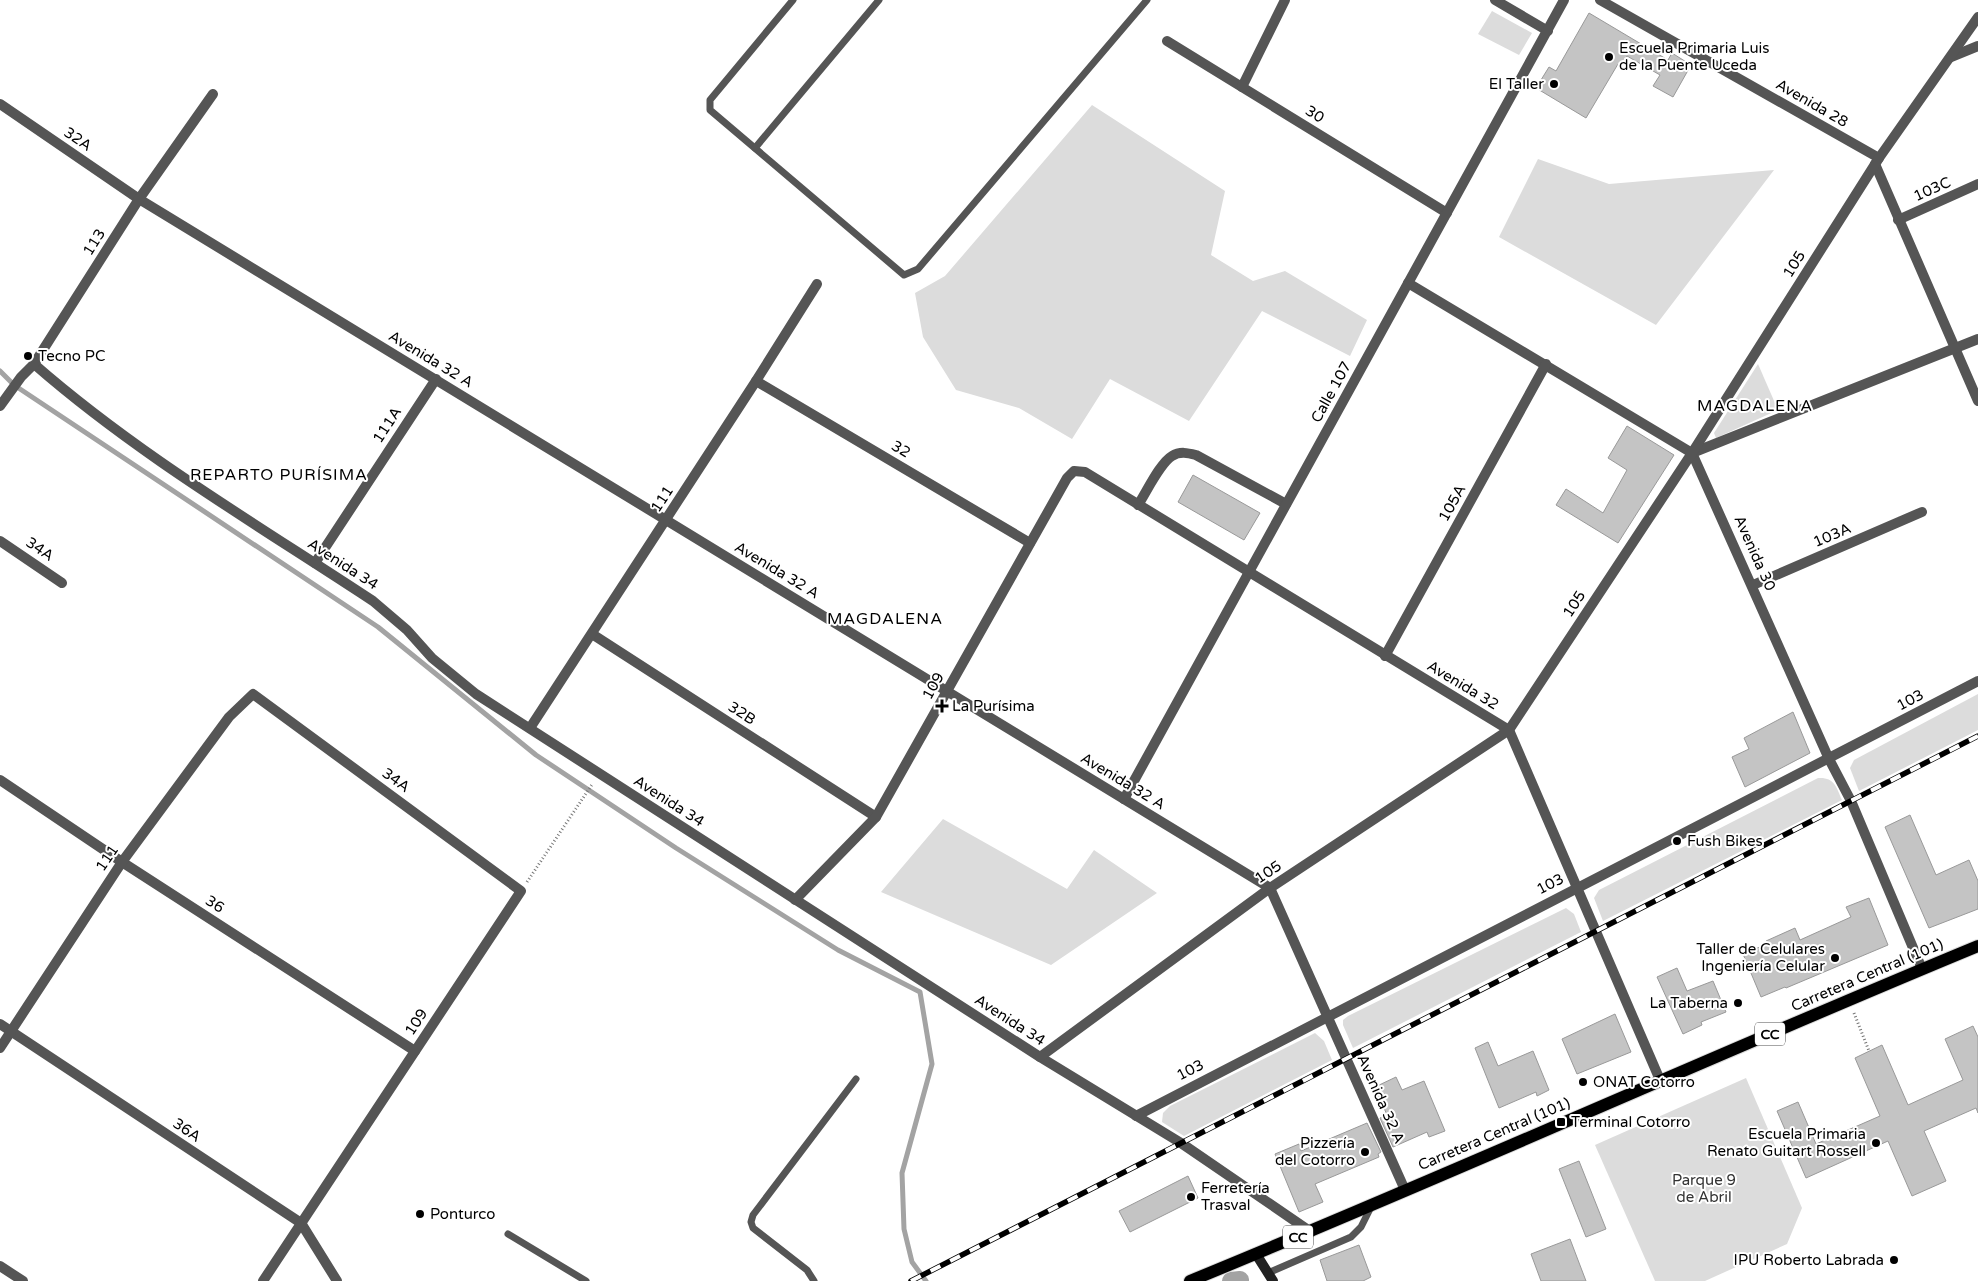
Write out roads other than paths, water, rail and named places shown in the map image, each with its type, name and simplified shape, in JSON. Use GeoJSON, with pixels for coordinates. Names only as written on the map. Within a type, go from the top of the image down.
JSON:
{"type":"FeatureCollection","features":[{"type":"Feature","properties":{"kind":"main road","name":"Carretera Central (101)"},"geometry":{"type":"LineString","coordinates":[[1190,1281],[1311,1232],[1660,1080],[1978,946]]}},
{"type":"Feature","properties":{"kind":"street"},"geometry":{"type":"LineString","coordinates":[[1242,87],[1285,0]]}},
{"type":"Feature","properties":{"kind":"street"},"geometry":{"type":"LineString","coordinates":[[1495,0],[1548,31]]}},
{"type":"Feature","properties":{"kind":"street","name":"Calle 107"},"geometry":{"type":"LineString","coordinates":[[1124,799],[1564,0]]}},
{"type":"Feature","properties":{"kind":"street","name":"Avenida 28"},"geometry":{"type":"LineString","coordinates":[[1600,0],[1877,161]]}},
{"type":"Feature","properties":{"kind":"street","name":"105"},"geometry":{"type":"LineString","coordinates":[[1040,1057],[1270,888],[1509,730],[1692,453],[1877,161],[1952,57],[1978,17]]}},
{"type":"Feature","properties":{"kind":"street","name":"30"},"geometry":{"type":"LineString","coordinates":[[1167,41],[1447,213]]}},
{"type":"Feature","properties":{"kind":"street"},"geometry":{"type":"LineString","coordinates":[[1952,57],[1978,46]]}},
{"type":"Feature","properties":{"kind":"street","name":"113"},"geometry":{"type":"LineString","coordinates":[[0,406],[21,377],[34,364],[139,199],[213,94]]}},
{"type":"Feature","properties":{"kind":"street","name":"32A"},"geometry":{"type":"LineString","coordinates":[[0,104],[139,199]]}},
{"type":"Feature","properties":{"kind":"street"},"geometry":{"type":"LineString","coordinates":[[1877,161],[1898,220],[1978,401]]}},
{"type":"Feature","properties":{"kind":"street","name":"103C"},"geometry":{"type":"LineString","coordinates":[[1898,220],[1978,184]]}},
{"type":"Feature","properties":{"kind":"street","name":"Avenida 32 A"},"geometry":{"type":"LineString","coordinates":[[139,199],[1270,888],[1405,1190]]}},
{"type":"Feature","properties":{"kind":"street"},"geometry":{"type":"LineString","coordinates":[[1408,283],[1692,453],[1978,339]]}},
{"type":"Feature","properties":{"kind":"street","name":"111"},"geometry":{"type":"LineString","coordinates":[[530,728],[817,284]]}},
{"type":"Feature","properties":{"kind":"street","name":"Avenida 34"},"geometry":{"type":"LineString","coordinates":[[34,364],[73,398],[123,436],[373,601],[406,630],[432,658],[476,694],[1040,1057],[1181,1143],[1311,1232]]}},
{"type":"Feature","properties":{"kind":"street","name":"105A"},"geometry":{"type":"LineString","coordinates":[[1385,656],[1546,364]]}},
{"type":"Feature","properties":{"kind":"street","name":"111A"},"geometry":{"type":"LineString","coordinates":[[315,563],[436,380]]}},
{"type":"Feature","properties":{"kind":"street","name":"32"},"geometry":{"type":"LineString","coordinates":[[756,381],[1030,543]]}},
{"type":"Feature","properties":{"kind":"street"},"geometry":{"type":"LineString","coordinates":[[1138,505],[1164,464],[1172,456],[1184,452],[1196,455],[1286,504]]}},
{"type":"Feature","properties":{"kind":"street","name":"Avenida 30"},"geometry":{"type":"LineString","coordinates":[[1692,453],[1753,585],[1829,759],[1851,801],[1922,969]]}},
{"type":"Feature","properties":{"kind":"street","name":"Avenida 32"},"geometry":{"type":"LineString","coordinates":[[1074,472],[1085,472],[1509,730]]}},
{"type":"Feature","properties":{"kind":"street","name":"109"},"geometry":{"type":"LineString","coordinates":[[795,900],[876,817],[1067,478],[1074,472]]}},
{"type":"Feature","properties":{"kind":"street","name":"103A"},"geometry":{"type":"LineString","coordinates":[[1753,585],[1922,512]]}},
{"type":"Feature","properties":{"kind":"street","name":"34A"},"geometry":{"type":"LineString","coordinates":[[0,541],[62,583]]}},
{"type":"Feature","properties":{"kind":"street","name":"32B"},"geometry":{"type":"LineString","coordinates":[[592,634],[876,817]]}},
{"type":"Feature","properties":{"kind":"street","name":"103"},"geometry":{"type":"LineString","coordinates":[[1136,1116],[1978,681]]}},
{"type":"Feature","properties":{"kind":"street","name":"111"},"geometry":{"type":"LineString","coordinates":[[0,1048],[122,862],[229,717],[253,694]]}},
{"type":"Feature","properties":{"kind":"street","name":"34A"},"geometry":{"type":"LineString","coordinates":[[253,694],[521,891]]}},
{"type":"Feature","properties":{"kind":"street"},"geometry":{"type":"LineString","coordinates":[[1509,730],[1578,886],[1660,1080]]}},
{"type":"Feature","properties":{"kind":"street","name":"36"},"geometry":{"type":"LineString","coordinates":[[0,780],[122,862],[415,1051]]}},
{"type":"Feature","properties":{"kind":"street","name":"109"},"geometry":{"type":"LineString","coordinates":[[263,1281],[521,891]]}},
{"type":"Feature","properties":{"kind":"street","name":"36A"},"geometry":{"type":"LineString","coordinates":[[0,1024],[301,1223],[337,1281]]}},
{"type":"Feature","properties":{"kind":"street"},"geometry":{"type":"LineString","coordinates":[[1256,1254],[1271,1277]]}},
{"type":"Feature","properties":{"kind":"street"},"geometry":{"type":"LineString","coordinates":[[0,1266],[22,1281]]}},
{"type":"Feature","properties":{"kind":"lane"},"geometry":{"type":"LineString","coordinates":[[793,0],[710,100],[710,110],[904,275],[918,269],[1147,0]]}},
{"type":"Feature","properties":{"kind":"lane"},"geometry":{"type":"LineString","coordinates":[[755,148],[879,0]]}},
{"type":"Feature","properties":{"kind":"lane"},"geometry":{"type":"LineString","coordinates":[[814,1281],[807,1270],[753,1228],[751,1222],[753,1215],[856,1079]]}},
{"type":"Feature","properties":{"kind":"lane"},"geometry":{"type":"LineString","coordinates":[[1271,1277],[1351,1237],[1361,1227],[1372,1205]]}},
{"type":"Feature","properties":{"kind":"lane"},"geometry":{"type":"LineString","coordinates":[[508,1234],[586,1281]]}},
{"type":"Feature","properties":{"kind":"waterway"},"geometry":{"type":"LineString","coordinates":[[0,371],[14,385],[378,627],[536,755],[676,848],[838,950],[920,992],[932,1064],[902,1173],[904,1229],[912,1262],[926,1281]]}},
{"type":"Feature","properties":{"kind":"waterway"},"geometry":{"type":"LineString","coordinates":[[1231,1281],[1240,1280]]}},
{"type":"Feature","properties":{"kind":"railway"},"geometry":{"type":"LineString","coordinates":[[911,1281],[1978,736]]}},
{"type":"Feature","properties":{"kind":"place","name":"Escuela Primaria Luis de la Puente Uceda"},"geometry":{"type":"Point","coordinates":[1609,57]}},
{"type":"Feature","properties":{"kind":"place","name":"El Taller"},"geometry":{"type":"Point","coordinates":[1554,84]}},
{"type":"Feature","properties":{"kind":"place","name":"Tecno PC"},"geometry":{"type":"Point","coordinates":[28,356]}},
{"type":"Feature","properties":{"kind":"place","name":"La Purísima"},"geometry":{"type":"Point","coordinates":[942,706]}},
{"type":"Feature","properties":{"kind":"place","name":"Fush Bikes"},"geometry":{"type":"Point","coordinates":[1677,841]}},
{"type":"Feature","properties":{"kind":"place","name":"Taller de Celulares Ingeniería Celular"},"geometry":{"type":"Point","coordinates":[1835,958]}},
{"type":"Feature","properties":{"kind":"place","name":"La Taberna"},"geometry":{"type":"Point","coordinates":[1738,1003]}},
{"type":"Feature","properties":{"kind":"place","name":"ONAT Cotorro"},"geometry":{"type":"Point","coordinates":[1583,1082]}},
{"type":"Feature","properties":{"kind":"place","name":"Terminal Cotorro"},"geometry":{"type":"Point","coordinates":[1561,1122]}},
{"type":"Feature","properties":{"kind":"place","name":"Escuela Primaria Renato Guitart Rossell"},"geometry":{"type":"Point","coordinates":[1876,1143]}},
{"type":"Feature","properties":{"kind":"place","name":"Pizzería del Cotorro"},"geometry":{"type":"Point","coordinates":[1365,1152]}},
{"type":"Feature","properties":{"kind":"place","name":"Ferretería Trasval"},"geometry":{"type":"Point","coordinates":[1191,1197]}},
{"type":"Feature","properties":{"kind":"place","name":"Ponturco"},"geometry":{"type":"Point","coordinates":[420,1214]}},
{"type":"Feature","properties":{"kind":"place","name":"IPU Roberto Labrada"},"geometry":{"type":"Point","coordinates":[1894,1260]}},
{"type":"Feature","properties":{"kind":"district","name":"MAGDALENA"},"geometry":{"type":"Point","coordinates":[1755,406]}},
{"type":"Feature","properties":{"kind":"district","name":"REPARTO PURÍSIMA"},"geometry":{"type":"Point","coordinates":[279,475]}},
{"type":"Feature","properties":{"kind":"district","name":"MAGDALENA"},"geometry":{"type":"Point","coordinates":[885,619]}},
{"type":"Feature","properties":{"kind":"park label","name":"Parque 9 de Abril"},"geometry":{"type":"Point","coordinates":[1704,1188]}}]}
